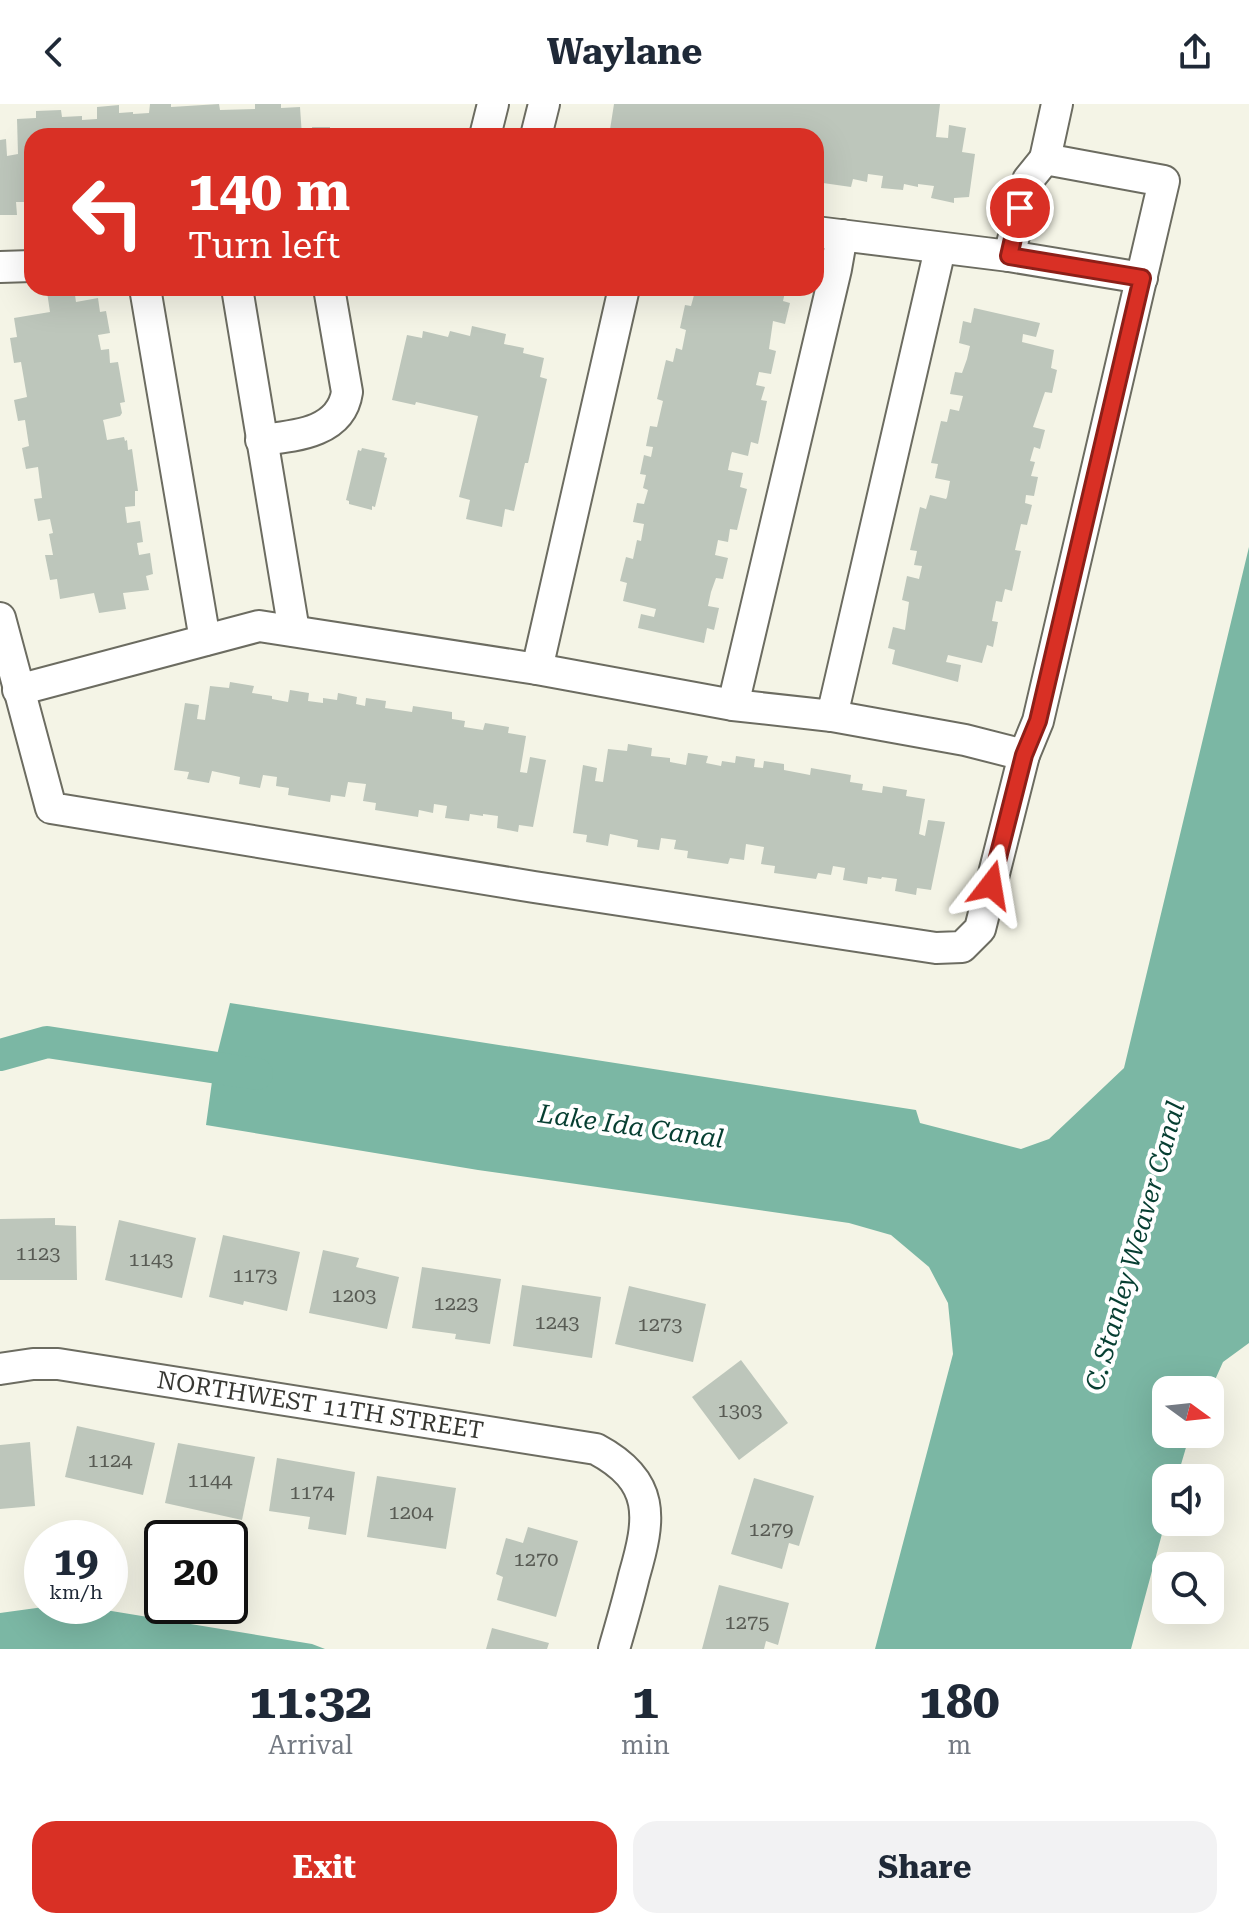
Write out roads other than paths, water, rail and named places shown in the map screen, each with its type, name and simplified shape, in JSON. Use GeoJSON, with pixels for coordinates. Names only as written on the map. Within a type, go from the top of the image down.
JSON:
{"type":"FeatureCollection","features":[{"type":"Feature","properties":{"kind":"street"},"geometry":{"type":"LineString","coordinates":[[487,128],[493,104]]}},
{"type":"Feature","properties":{"kind":"street"},"geometry":{"type":"LineString","coordinates":[[538,128],[544,104]]}},
{"type":"Feature","properties":{"kind":"street"},"geometry":{"type":"LineString","coordinates":[[1009,256],[1028,180],[1045,159],[1057,104]]}},
{"type":"Feature","properties":{"kind":"street"},"geometry":{"type":"LineString","coordinates":[[0,618],[51,808],[519,885],[936,948],[962,947],[980,929],[1024,755],[1038,721],[1164,181],[1045,159]]}},
{"type":"Feature","properties":{"kind":"street"},"geometry":{"type":"LineString","coordinates":[[733,705],[836,269],[829,233],[1009,256],[1142,278]]}},
{"type":"Feature","properties":{"kind":"street"},"geometry":{"type":"LineString","coordinates":[[832,716],[940,249]]}},
{"type":"Feature","properties":{"kind":"street"},"geometry":{"type":"LineString","coordinates":[[0,267],[24,266]]}},
{"type":"Feature","properties":{"kind":"street"},"geometry":{"type":"LineString","coordinates":[[146,296],[205,640]]}},
{"type":"Feature","properties":{"kind":"street"},"geometry":{"type":"LineString","coordinates":[[238,296],[294,631]]}},
{"type":"Feature","properties":{"kind":"street"},"geometry":{"type":"LineString","coordinates":[[261,440],[313,432],[340,412],[345,403],[347,392],[330,296]]}},
{"type":"Feature","properties":{"kind":"street"},"geometry":{"type":"LineString","coordinates":[[537,669],[622,296]]}},
{"type":"Feature","properties":{"kind":"street"},"geometry":{"type":"LineString","coordinates":[[18,690],[259,626],[537,669],[733,705],[832,716],[965,740],[1024,755]]}},
{"type":"Feature","properties":{"kind":"street","name":"NORTHWEST 11TH STREET"},"geometry":{"type":"LineString","coordinates":[[0,1369],[58,1364],[596,1449],[616,1460],[633,1476],[643,1496],[647,1518],[644,1541],[614,1649]]}},
{"type":"Feature","properties":{"kind":"water","name":"C. Stanley Weaver Canal"},"geometry":{"type":"Polygon","coordinates":[[[1249,547],[1249,1343],[1223,1362],[1217,1376],[1152,1376],[1152,1448],[1186,1448],[1181,1464],[1152,1464],[1152,1536],[1161,1536],[1157,1552],[1152,1552],[1152,1571],[1131,1649],[875,1649],[953,1354],[948,1303],[929,1267],[891,1235],[849,1223],[478,1170],[206,1125],[214,1067],[230,1003],[916,1110],[920,1123],[1021,1149],[1049,1139],[1124,1068],[1249,547]]]}},
{"type":"Feature","properties":{"kind":"water"},"geometry":{"type":"Polygon","coordinates":[[[24,1610],[24,1624],[128,1624],[128,1614],[144,1616],[144,1624],[190,1624],[312,1644],[325,1649],[0,1649],[0,1613],[24,1610]]]}},
{"type":"Feature","properties":{"kind":"waterway","name":"Lake Ida Canal"},"geometry":{"type":"LineString","coordinates":[[0,1055],[47,1042],[257,1074]]}}]}
